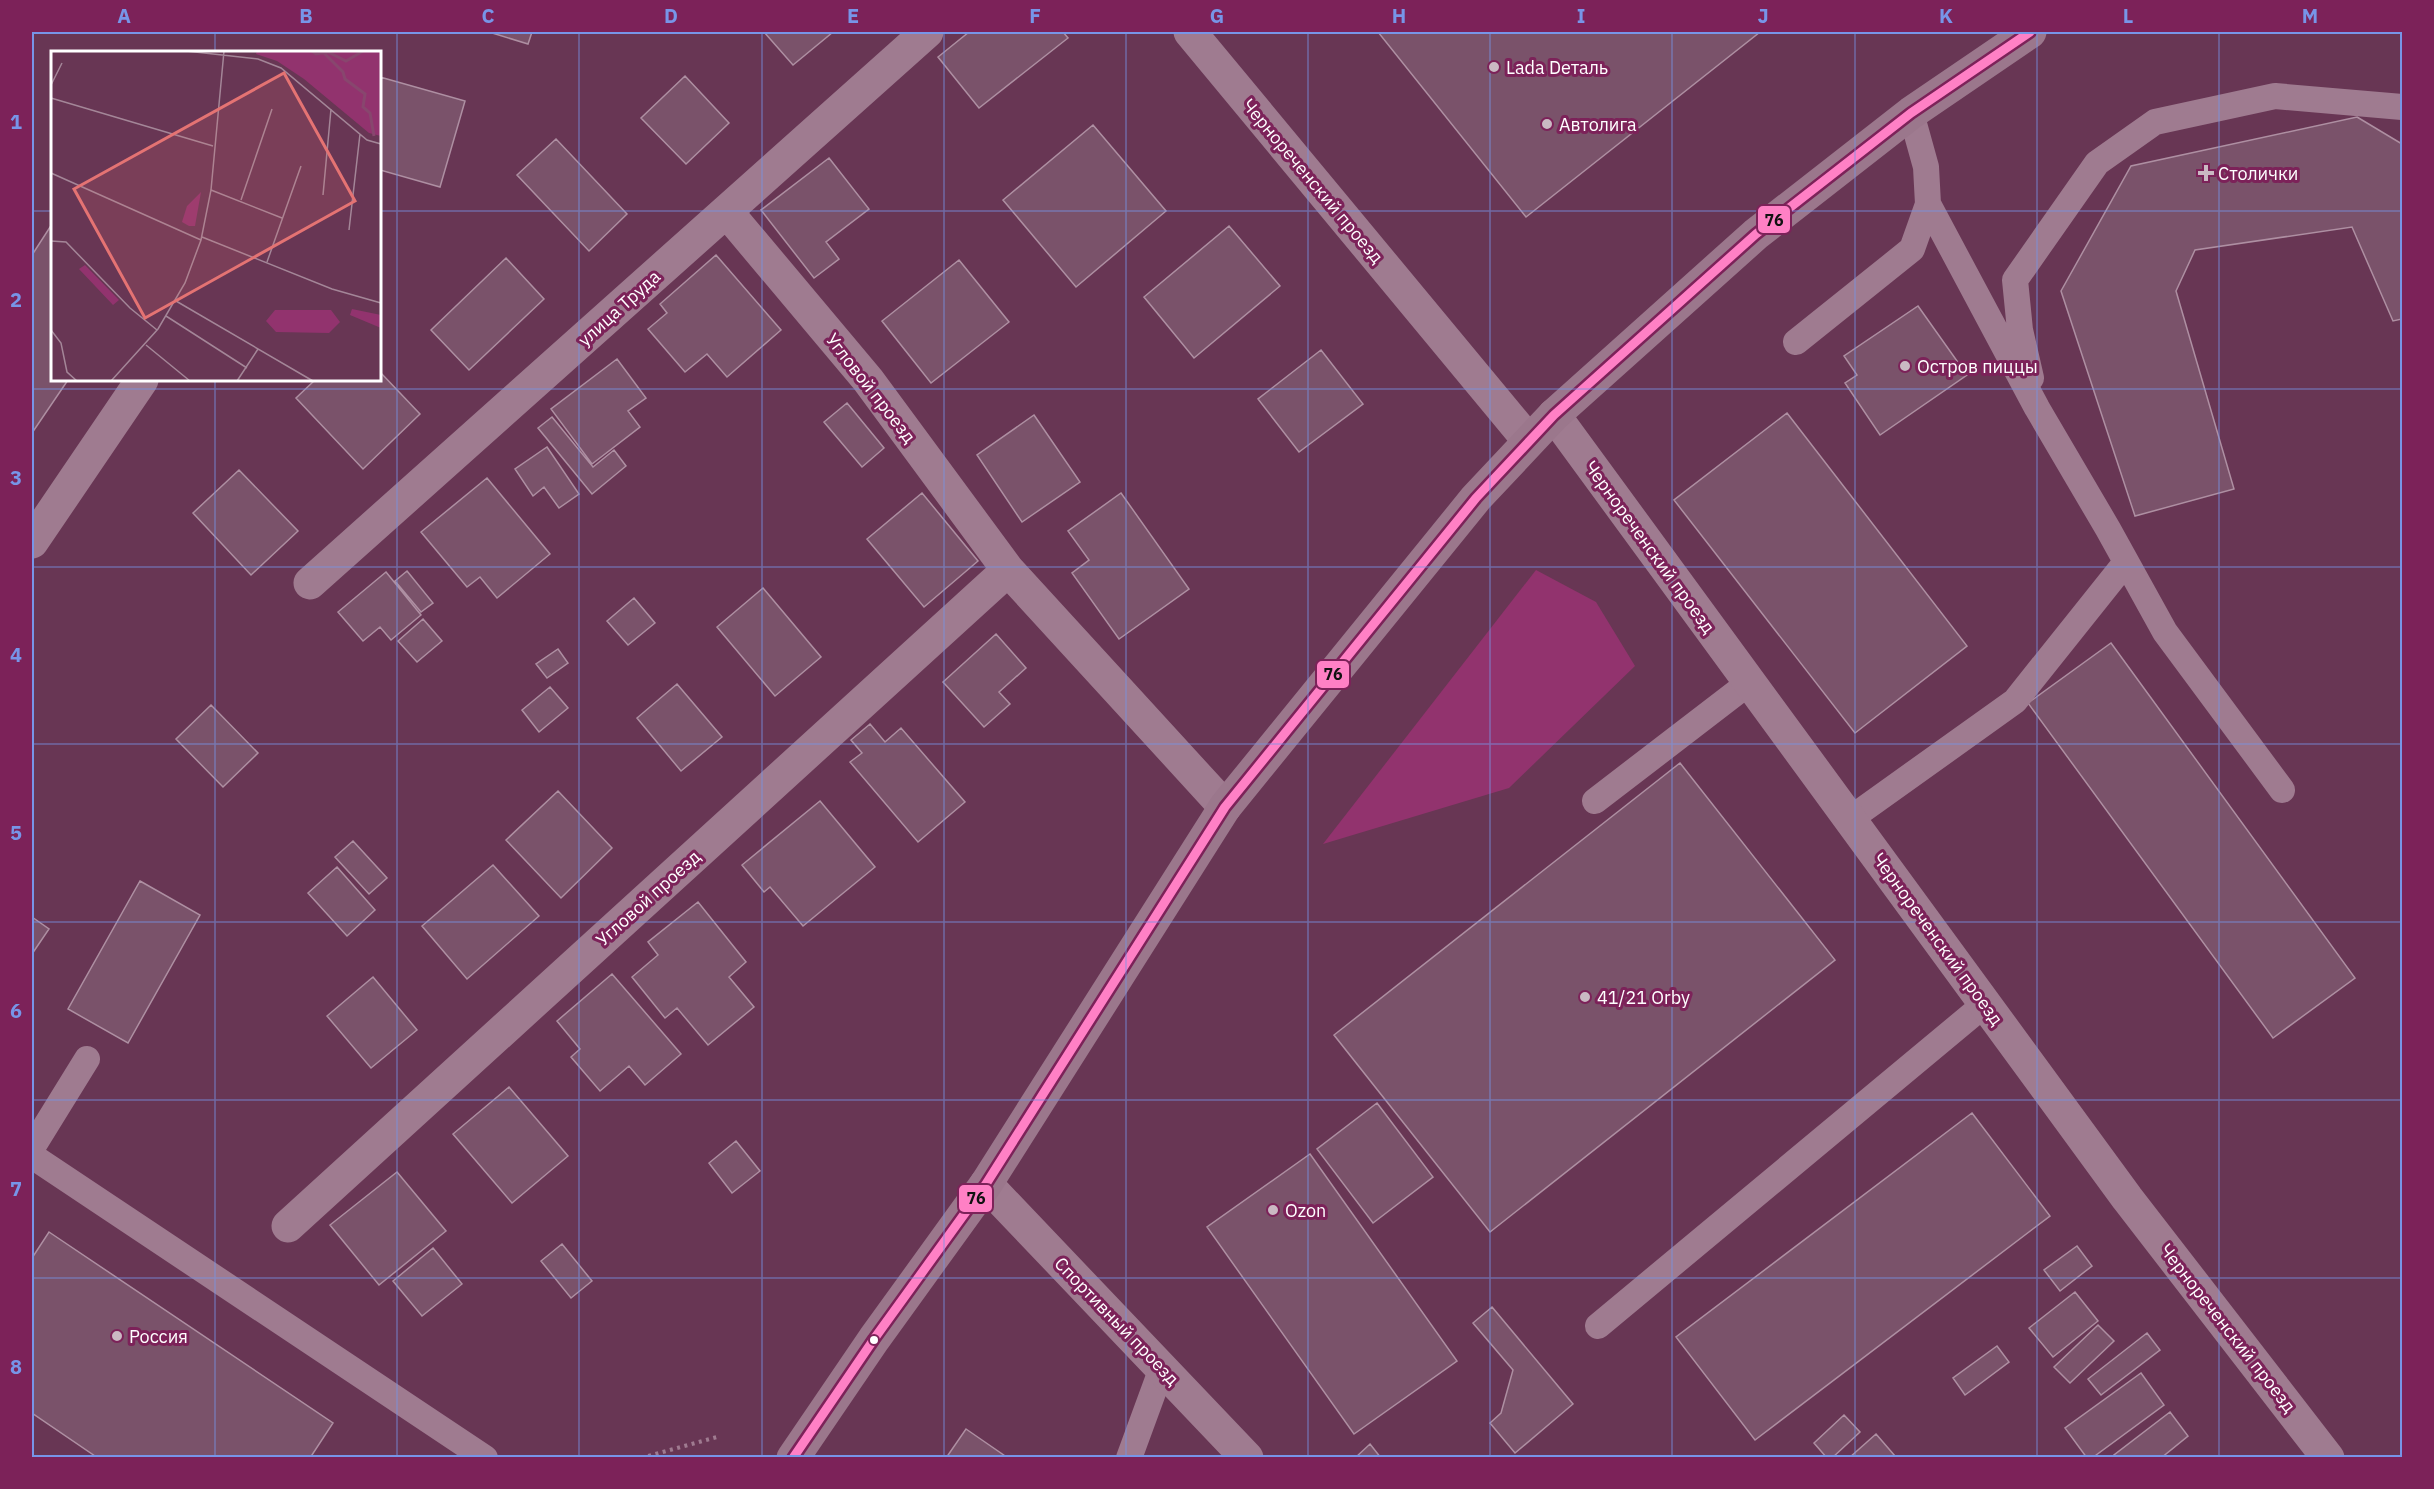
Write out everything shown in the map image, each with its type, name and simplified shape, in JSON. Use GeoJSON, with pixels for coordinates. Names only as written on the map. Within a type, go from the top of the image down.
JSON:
{"type":"FeatureCollection","features":[{"type":"Feature","properties":{"kind":"main road"},"geometry":{"type":"LineString","coordinates":[[794,1458],[874,1339],[986,1184],[1225,807],[1476,498],[1554,415],[1756,234],[1911,113],[2030,32]]}},
{"type":"Feature","properties":{"kind":"street","name":"улица Труда"},"geometry":{"type":"LineString","coordinates":[[310,583],[927,32]]}},
{"type":"Feature","properties":{"kind":"street","name":"Чернореченский проезд"},"geometry":{"type":"LineString","coordinates":[[1190,32],[1529,441]]}},
{"type":"Feature","properties":{"kind":"street","name":"Угловой проезд"},"geometry":{"type":"LineString","coordinates":[[727,212],[868,380],[1008,570],[1225,807]]}},
{"type":"Feature","properties":{"kind":"street"},"geometry":{"type":"LineString","coordinates":[[32,542],[141,381]]}},
{"type":"Feature","properties":{"kind":"street","name":"Чернореченский проезд"},"geometry":{"type":"LineString","coordinates":[[1554,415],[2127,1198],[2328,1458]]}},
{"type":"Feature","properties":{"kind":"street","name":"Угловой проезд"},"geometry":{"type":"LineString","coordinates":[[288,1226],[1008,570]]}},
{"type":"Feature","properties":{"kind":"street","name":"Спортивный проезд"},"geometry":{"type":"LineString","coordinates":[[986,1184],[1247,1458]]}},
{"type":"Feature","properties":{"kind":"lane"},"geometry":{"type":"LineString","coordinates":[[2037,408],[2020,330],[2015,280],[2097,163],[2155,122],[2276,96],[2403,107]]}},
{"type":"Feature","properties":{"kind":"lane"},"geometry":{"type":"LineString","coordinates":[[1797,342],[1912,249],[1928,204],[1926,167],[1911,113]]}},
{"type":"Feature","properties":{"kind":"lane"},"geometry":{"type":"LineString","coordinates":[[1928,204],[2037,408],[2164,632],[2282,790]]}},
{"type":"Feature","properties":{"kind":"lane"},"geometry":{"type":"LineString","coordinates":[[1850,819],[2015,701],[2126,562]]}},
{"type":"Feature","properties":{"kind":"lane"},"geometry":{"type":"LineString","coordinates":[[1595,801],[1750,682]]}},
{"type":"Feature","properties":{"kind":"lane"},"geometry":{"type":"LineString","coordinates":[[1598,1326],[1985,1004]]}},
{"type":"Feature","properties":{"kind":"lane"},"geometry":{"type":"LineString","coordinates":[[32,1148],[87,1059]]}},
{"type":"Feature","properties":{"kind":"lane"},"geometry":{"type":"LineString","coordinates":[[32,1156],[485,1458]]}},
{"type":"Feature","properties":{"kind":"lane"},"geometry":{"type":"LineString","coordinates":[[1129,1458],[1161,1368]]}},
{"type":"Feature","properties":{"kind":"path"},"geometry":{"type":"LineString","coordinates":[[640,1458],[717,1437]]}},
{"type":"Feature","properties":{"kind":"shaded area"},"geometry":{"type":"Polygon","coordinates":[[[1536,570],[1596,602],[1635,666],[1509,788],[1323,844],[1536,570]]]}},
{"type":"Feature","properties":{"kind":"building"},"geometry":{"type":"Polygon","coordinates":[[[489,32],[532,32],[528,44],[489,32]]]}},
{"type":"Feature","properties":{"kind":"building"},"geometry":{"type":"Polygon","coordinates":[[[764,32],[833,32],[793,65],[764,32]]]}},
{"type":"Feature","properties":{"kind":"building"},"geometry":{"type":"Polygon","coordinates":[[[969,32],[1063,32],[1068,38],[979,108],[938,57],[969,32]]]}},
{"type":"Feature","properties":{"kind":"building","name":"Автолига"},"geometry":{"type":"Polygon","coordinates":[[[1378,32],[1760,32],[1526,217],[1378,32]]]}},
{"type":"Feature","properties":{"kind":"building"},"geometry":{"type":"Polygon","coordinates":[[[685,76],[729,123],[686,164],[641,118],[685,76]]]}},
{"type":"Feature","properties":{"kind":"building"},"geometry":{"type":"Polygon","coordinates":[[[381,77],[465,101],[440,187],[381,170],[381,77]]]}},
{"type":"Feature","properties":{"kind":"building"},"geometry":{"type":"Polygon","coordinates":[[[2357,117],[2402,144],[2402,319],[2393,321],[2352,227],[2195,250],[2176,291],[2234,489],[2135,516],[2061,291],[2131,166],[2357,117]]]}},
{"type":"Feature","properties":{"kind":"building"},"geometry":{"type":"Polygon","coordinates":[[[1093,125],[1166,211],[1076,287],[1003,200],[1093,125]]]}},
{"type":"Feature","properties":{"kind":"building"},"geometry":{"type":"Polygon","coordinates":[[[556,139],[627,214],[589,251],[517,175],[556,139]]]}},
{"type":"Feature","properties":{"kind":"building"},"geometry":{"type":"Polygon","coordinates":[[[829,158],[869,209],[826,242],[839,259],[814,278],[761,210],[829,158]]]}},
{"type":"Feature","properties":{"kind":"building"},"geometry":{"type":"Polygon","coordinates":[[[51,226],[51,381],[67,381],[32,433],[32,255],[51,226]]]}},
{"type":"Feature","properties":{"kind":"building"},"geometry":{"type":"Polygon","coordinates":[[[1229,226],[1280,286],[1194,358],[1144,297],[1229,226]]]}},
{"type":"Feature","properties":{"kind":"building"},"geometry":{"type":"Polygon","coordinates":[[[716,255],[781,330],[727,377],[707,354],[685,372],[648,329],[667,313],[660,304],[716,255]]]}},
{"type":"Feature","properties":{"kind":"building"},"geometry":{"type":"Polygon","coordinates":[[[506,258],[544,299],[469,370],[431,330],[506,258]]]}},
{"type":"Feature","properties":{"kind":"building"},"geometry":{"type":"Polygon","coordinates":[[[959,260],[1009,322],[931,383],[882,321],[959,260]]]}},
{"type":"Feature","properties":{"kind":"building","name":"Остров пиццы"},"geometry":{"type":"Polygon","coordinates":[[[1918,306],[1967,375],[1880,435],[1845,383],[1857,375],[1844,356],[1918,306]]]}},
{"type":"Feature","properties":{"kind":"building"},"geometry":{"type":"Polygon","coordinates":[[[1321,350],[1363,404],[1299,452],[1258,399],[1321,350]]]}},
{"type":"Feature","properties":{"kind":"building"},"geometry":{"type":"Polygon","coordinates":[[[617,359],[646,398],[628,411],[640,427],[592,464],[551,409],[617,359]]]}},
{"type":"Feature","properties":{"kind":"building"},"geometry":{"type":"Polygon","coordinates":[[[381,373],[420,414],[363,469],[296,398],[314,381],[381,381],[381,373]]]}},
{"type":"Feature","properties":{"kind":"building"},"geometry":{"type":"Polygon","coordinates":[[[847,403],[884,448],[862,467],[824,422],[847,403]]]}},
{"type":"Feature","properties":{"kind":"building"},"geometry":{"type":"Polygon","coordinates":[[[1787,413],[1967,646],[1855,733],[1674,500],[1787,413]]]}},
{"type":"Feature","properties":{"kind":"building"},"geometry":{"type":"Polygon","coordinates":[[[1034,415],[1080,482],[1022,522],[977,455],[1034,415]]]}},
{"type":"Feature","properties":{"kind":"building"},"geometry":{"type":"Polygon","coordinates":[[[552,417],[593,467],[614,450],[626,466],[592,494],[538,428],[552,417]]]}},
{"type":"Feature","properties":{"kind":"building"},"geometry":{"type":"Polygon","coordinates":[[[547,447],[579,494],[559,508],[544,487],[533,496],[515,469],[547,447]]]}},
{"type":"Feature","properties":{"kind":"building"},"geometry":{"type":"Polygon","coordinates":[[[239,470],[298,531],[251,575],[193,513],[239,470]]]}},
{"type":"Feature","properties":{"kind":"building"},"geometry":{"type":"Polygon","coordinates":[[[487,478],[550,554],[497,598],[480,577],[467,587],[421,532],[487,478]]]}},
{"type":"Feature","properties":{"kind":"building"},"geometry":{"type":"Polygon","coordinates":[[[922,493],[978,561],[924,607],[867,539],[922,493]]]}},
{"type":"Feature","properties":{"kind":"building"},"geometry":{"type":"Polygon","coordinates":[[[1121,493],[1189,589],[1119,639],[1072,573],[1089,560],[1068,531],[1121,493]]]}},
{"type":"Feature","properties":{"kind":"building"},"geometry":{"type":"Polygon","coordinates":[[[407,571],[433,603],[421,612],[395,581],[407,571]]]}},
{"type":"Feature","properties":{"kind":"building"},"geometry":{"type":"Polygon","coordinates":[[[386,572],[421,615],[391,640],[380,627],[363,641],[338,612],[386,572]]]}},
{"type":"Feature","properties":{"kind":"building"},"geometry":{"type":"Polygon","coordinates":[[[763,588],[821,657],[775,696],[717,627],[763,588]]]}},
{"type":"Feature","properties":{"kind":"building"},"geometry":{"type":"Polygon","coordinates":[[[634,598],[655,623],[628,645],[607,621],[634,598]]]}},
{"type":"Feature","properties":{"kind":"building"},"geometry":{"type":"Polygon","coordinates":[[[423,619],[442,641],[417,662],[398,641],[423,619]]]}},
{"type":"Feature","properties":{"kind":"building"},"geometry":{"type":"Polygon","coordinates":[[[996,634],[1026,668],[999,692],[1010,704],[984,727],[943,682],[996,634]]]}},
{"type":"Feature","properties":{"kind":"building"},"geometry":{"type":"Polygon","coordinates":[[[2111,643],[2355,978],[2273,1038],[2028,703],[2111,643]]]}},
{"type":"Feature","properties":{"kind":"building"},"geometry":{"type":"Polygon","coordinates":[[[558,649],[568,663],[547,678],[536,664],[558,649]]]}},
{"type":"Feature","properties":{"kind":"building"},"geometry":{"type":"Polygon","coordinates":[[[677,684],[722,737],[681,771],[637,718],[677,684]]]}},
{"type":"Feature","properties":{"kind":"building"},"geometry":{"type":"Polygon","coordinates":[[[550,687],[568,708],[539,732],[522,710],[550,687]]]}},
{"type":"Feature","properties":{"kind":"building"},"geometry":{"type":"Polygon","coordinates":[[[211,705],[258,753],[223,787],[176,739],[211,705]]]}},
{"type":"Feature","properties":{"kind":"building"},"geometry":{"type":"Polygon","coordinates":[[[870,724],[885,742],[901,728],[965,802],[918,842],[850,762],[862,753],[851,740],[870,724]]]}},
{"type":"Feature","properties":{"kind":"building","name":"41/21 Orby"},"geometry":{"type":"Polygon","coordinates":[[[1680,763],[1835,960],[1490,1232],[1334,1035],[1680,763]]]}},
{"type":"Feature","properties":{"kind":"building"},"geometry":{"type":"Polygon","coordinates":[[[558,791],[612,848],[561,898],[506,840],[558,791]]]}},
{"type":"Feature","properties":{"kind":"building"},"geometry":{"type":"Polygon","coordinates":[[[820,801],[875,867],[803,926],[770,887],[764,892],[742,865],[820,801]]]}},
{"type":"Feature","properties":{"kind":"building"},"geometry":{"type":"Polygon","coordinates":[[[353,841],[387,878],[369,894],[335,857],[353,841]]]}},
{"type":"Feature","properties":{"kind":"building"},"geometry":{"type":"Polygon","coordinates":[[[493,865],[539,916],[467,979],[422,926],[493,865]]]}},
{"type":"Feature","properties":{"kind":"building"},"geometry":{"type":"Polygon","coordinates":[[[337,867],[375,910],[347,936],[308,893],[337,867]]]}},
{"type":"Feature","properties":{"kind":"building"},"geometry":{"type":"Polygon","coordinates":[[[140,881],[200,915],[128,1043],[68,1009],[140,881]]]}},
{"type":"Feature","properties":{"kind":"building"},"geometry":{"type":"Polygon","coordinates":[[[698,902],[746,962],[729,977],[754,1007],[708,1045],[677,1008],[665,1018],[632,977],[658,955],[648,942],[698,902]]]}},
{"type":"Feature","properties":{"kind":"building"},"geometry":{"type":"Polygon","coordinates":[[[32,917],[49,929],[32,954],[32,917]]]}},
{"type":"Feature","properties":{"kind":"building"},"geometry":{"type":"Polygon","coordinates":[[[612,974],[681,1054],[645,1085],[629,1066],[600,1091],[571,1057],[580,1049],[557,1021],[612,974]]]}},
{"type":"Feature","properties":{"kind":"building"},"geometry":{"type":"Polygon","coordinates":[[[373,977],[417,1030],[371,1068],[327,1016],[373,977]]]}},
{"type":"Feature","properties":{"kind":"building"},"geometry":{"type":"Polygon","coordinates":[[[509,1087],[568,1156],[512,1203],[453,1134],[509,1087]]]}},
{"type":"Feature","properties":{"kind":"building"},"geometry":{"type":"Polygon","coordinates":[[[1377,1103],[1433,1177],[1373,1223],[1317,1149],[1377,1103]]]}},
{"type":"Feature","properties":{"kind":"building"},"geometry":{"type":"Polygon","coordinates":[[[1972,1113],[2050,1216],[1755,1440],[1676,1337],[1972,1113]]]}},
{"type":"Feature","properties":{"kind":"building"},"geometry":{"type":"Polygon","coordinates":[[[736,1141],[760,1171],[732,1193],[709,1163],[736,1141]]]}},
{"type":"Feature","properties":{"kind":"building"},"geometry":{"type":"Polygon","coordinates":[[[1310,1154],[1457,1361],[1354,1434],[1207,1227],[1310,1154]]]}},
{"type":"Feature","properties":{"kind":"building"},"geometry":{"type":"Polygon","coordinates":[[[397,1172],[446,1231],[379,1285],[330,1225],[397,1172]]]}},
{"type":"Feature","properties":{"kind":"building","name":"Россия"},"geometry":{"type":"Polygon","coordinates":[[[49,1232],[333,1423],[310,1458],[98,1458],[32,1413],[32,1258],[49,1232]]]}},
{"type":"Feature","properties":{"kind":"building"},"geometry":{"type":"Polygon","coordinates":[[[562,1244],[592,1281],[571,1298],[541,1261],[562,1244]]]}},
{"type":"Feature","properties":{"kind":"building"},"geometry":{"type":"Polygon","coordinates":[[[2077,1246],[2092,1266],[2060,1291],[2044,1270],[2077,1246]]]}},
{"type":"Feature","properties":{"kind":"building"},"geometry":{"type":"Polygon","coordinates":[[[433,1248],[462,1284],[422,1316],[393,1281],[433,1248]]]}},
{"type":"Feature","properties":{"kind":"building"},"geometry":{"type":"Polygon","coordinates":[[[2075,1292],[2098,1321],[2053,1357],[2029,1328],[2075,1292]]]}},
{"type":"Feature","properties":{"kind":"building"},"geometry":{"type":"Polygon","coordinates":[[[1492,1307],[1573,1404],[1515,1453],[1490,1423],[1501,1413],[1513,1370],[1473,1323],[1492,1307]]]}},
{"type":"Feature","properties":{"kind":"building"},"geometry":{"type":"Polygon","coordinates":[[[2098,1325],[2114,1341],[2070,1383],[2054,1367],[2098,1325]]]}},
{"type":"Feature","properties":{"kind":"building"},"geometry":{"type":"Polygon","coordinates":[[[2147,1333],[2160,1350],[2101,1395],[2088,1379],[2147,1333]]]}},
{"type":"Feature","properties":{"kind":"building"},"geometry":{"type":"Polygon","coordinates":[[[1997,1346],[2009,1362],[1965,1395],[1953,1378],[1997,1346]]]}},
{"type":"Feature","properties":{"kind":"building"},"geometry":{"type":"Polygon","coordinates":[[[2141,1373],[2164,1405],[2092,1458],[2087,1458],[2065,1428],[2141,1373]]]}},
{"type":"Feature","properties":{"kind":"building"},"geometry":{"type":"Polygon","coordinates":[[[2170,1412],[2188,1436],[2161,1458],[2116,1458],[2114,1455],[2170,1412]]]}},
{"type":"Feature","properties":{"kind":"building"},"geometry":{"type":"Polygon","coordinates":[[[1844,1415],[1860,1432],[1832,1458],[1827,1458],[1814,1443],[1844,1415]]]}},
{"type":"Feature","properties":{"kind":"building"},"geometry":{"type":"Polygon","coordinates":[[[966,1429],[1008,1458],[946,1458],[966,1429]]]}},
{"type":"Feature","properties":{"kind":"building"},"geometry":{"type":"Polygon","coordinates":[[[1876,1434],[1895,1456],[1893,1458],[1849,1458],[1876,1434]]]}},
{"type":"Feature","properties":{"kind":"building"},"geometry":{"type":"Polygon","coordinates":[[[1370,1444],[1381,1458],[1355,1458],[1370,1444]]]}},
{"type":"Feature","properties":{"kind":"transit line","name":"76"},"geometry":{"type":"LineString","coordinates":[[793,1458],[874,1339],[986,1184],[1225,807],[1476,498],[1554,415],[1756,234],[1911,113],[2030,32]]}},
{"type":"Feature","properties":{"kind":"place","name":"Lada Dеталь"},"geometry":{"type":"Point","coordinates":[1494,67]}},
{"type":"Feature","properties":{"kind":"place","name":"Автолига"},"geometry":{"type":"Point","coordinates":[1547,124]}},
{"type":"Feature","properties":{"kind":"place","name":"Столички"},"geometry":{"type":"Point","coordinates":[2206,173]}},
{"type":"Feature","properties":{"kind":"place","name":"Остров пиццы"},"geometry":{"type":"Point","coordinates":[1905,366]}},
{"type":"Feature","properties":{"kind":"place","name":"41/21 Orby"},"geometry":{"type":"Point","coordinates":[1585,997]}},
{"type":"Feature","properties":{"kind":"place","name":"Ozon"},"geometry":{"type":"Point","coordinates":[1273,1210]}},
{"type":"Feature","properties":{"kind":"place","name":"Россия"},"geometry":{"type":"Point","coordinates":[117,1336]}}]}
